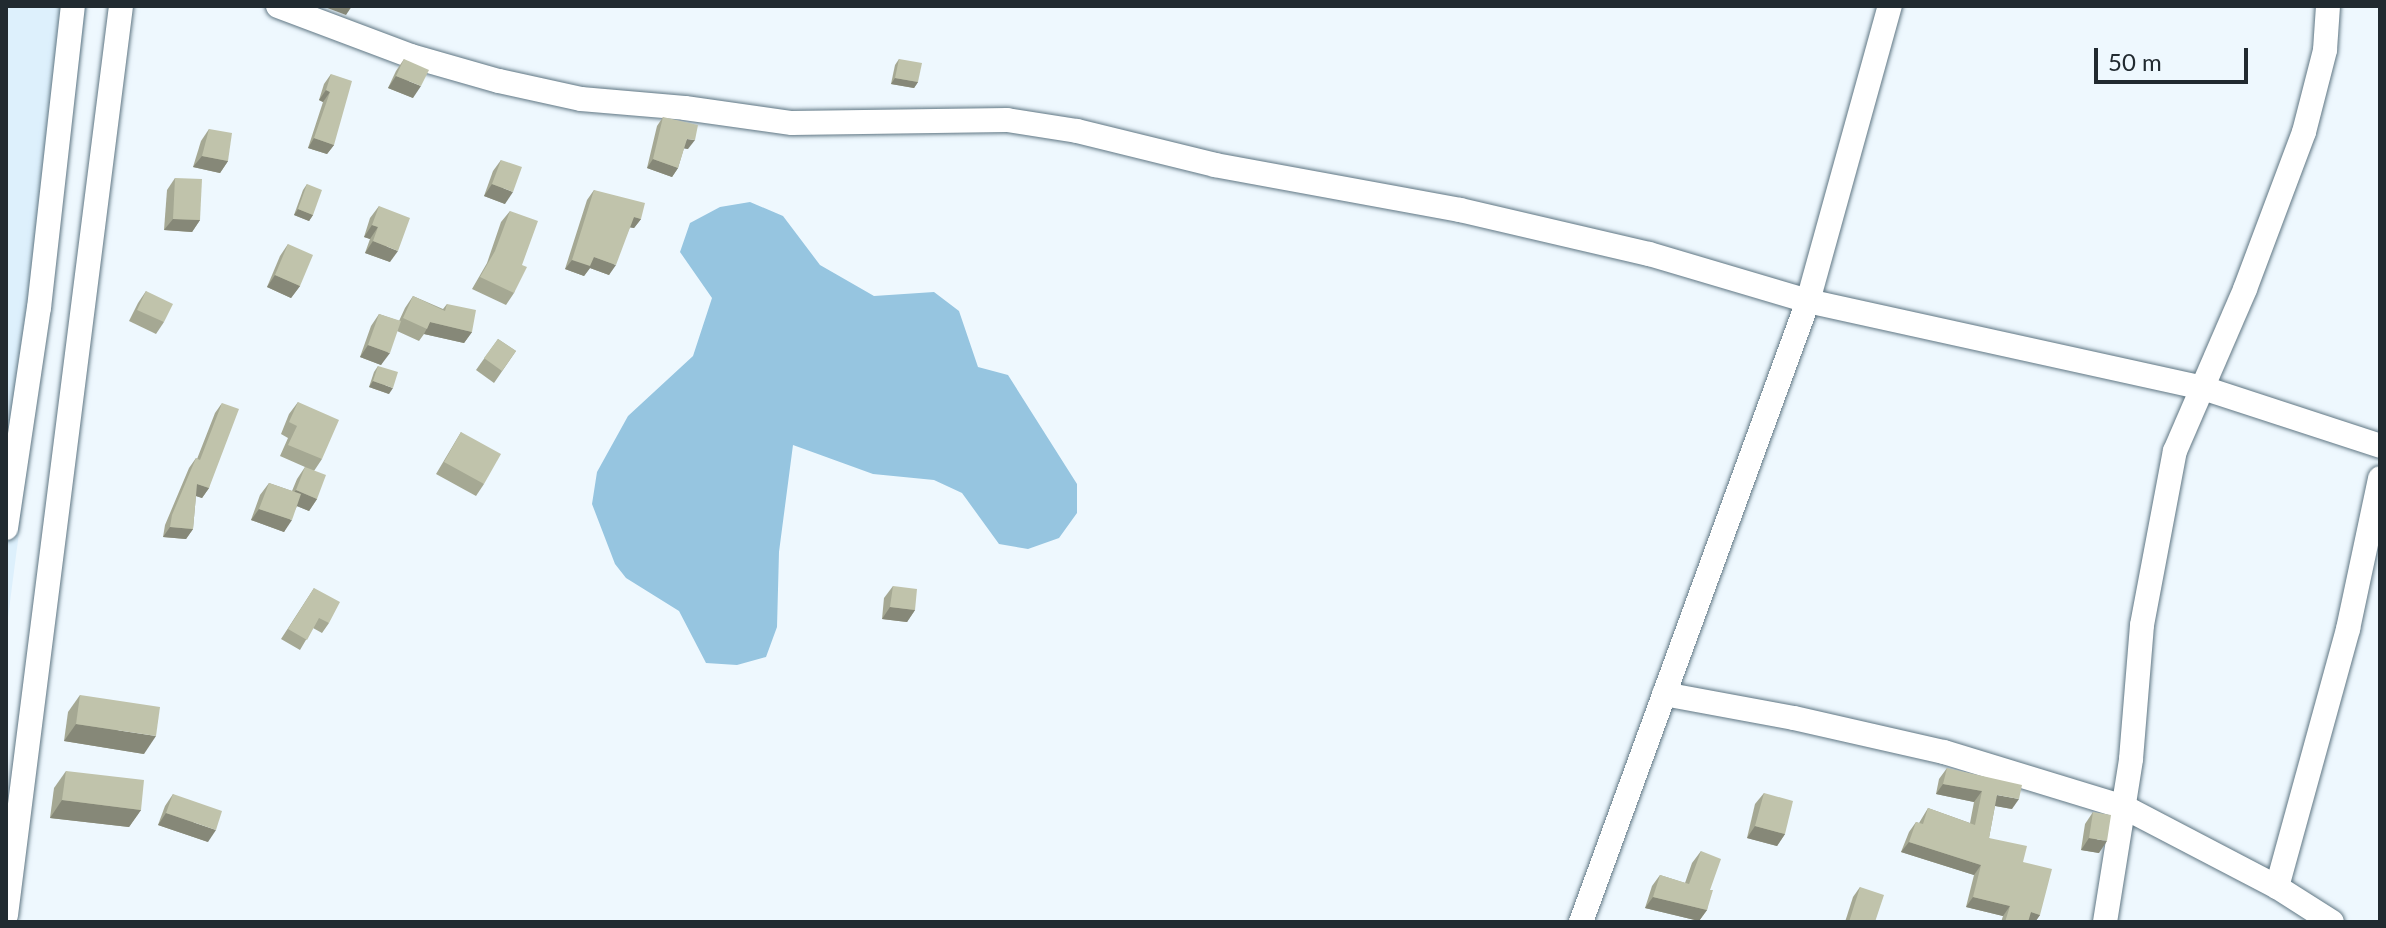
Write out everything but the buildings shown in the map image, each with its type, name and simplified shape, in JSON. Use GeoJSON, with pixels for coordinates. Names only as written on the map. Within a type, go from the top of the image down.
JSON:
{"type":"FeatureCollection","features":[{"type":"Feature","properties":{"kind":"street"},"geometry":{"type":"LineString","coordinates":[[6,528],[39,308],[73,6]]}},
{"type":"Feature","properties":{"kind":"street"},"geometry":{"type":"LineString","coordinates":[[6,915],[121,6]]}},
{"type":"Feature","properties":{"kind":"street"},"geometry":{"type":"LineString","coordinates":[[278,6],[411,56],[499,81],[581,99],[685,108],[792,123],[1007,120],[1077,131],[1215,165],[1375,193],[1620,247],[1808,301],[2200,387],[2380,446]]}},
{"type":"Feature","properties":{"kind":"street"},"geometry":{"type":"LineString","coordinates":[[1581,922],[1808,301],[1890,6]]}},
{"type":"Feature","properties":{"kind":"street"},"geometry":{"type":"LineString","coordinates":[[2105,922],[2124,807],[2145,610],[2175,451],[2200,387],[2245,289],[2304,132],[2325,50],[2328,6]]}},
{"type":"Feature","properties":{"kind":"street"},"geometry":{"type":"LineString","coordinates":[[2277,887],[2348,629],[2380,478]]}},
{"type":"Feature","properties":{"kind":"street"},"geometry":{"type":"LineString","coordinates":[[1664,694],[1794,718],[1944,752],[2124,807],[2277,887],[2332,922]]}},
{"type":"Feature","properties":{"kind":"shaded area"},"geometry":{"type":"Polygon","coordinates":[[[6,6],[87,6],[6,633],[6,6]]]}},
{"type":"Feature","properties":{"kind":"shaded area"},"geometry":{"type":"Polygon","coordinates":[[[750,202],[783,216],[820,265],[874,296],[934,292],[959,311],[978,367],[1008,375],[1077,484],[1077,513],[1059,538],[1028,549],[999,544],[962,493],[934,480],[873,474],[793,445],[779,552],[777,627],[766,657],[737,665],[706,663],[679,611],[626,578],[615,564],[592,504],[597,472],[628,416],[693,356],[712,298],[680,252],[690,223],[720,207],[750,202]]]}}]}
